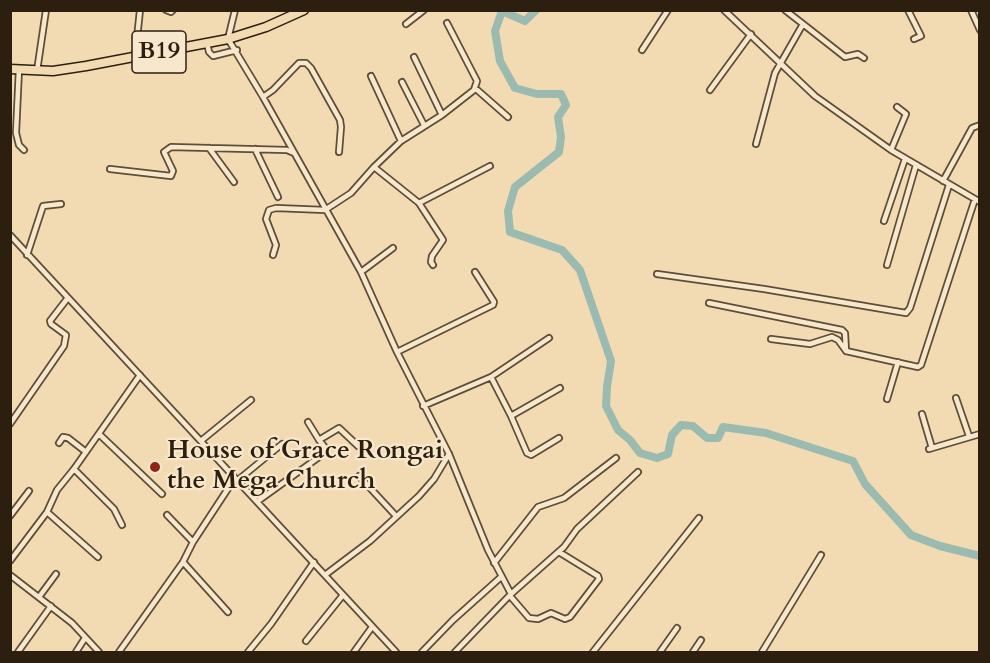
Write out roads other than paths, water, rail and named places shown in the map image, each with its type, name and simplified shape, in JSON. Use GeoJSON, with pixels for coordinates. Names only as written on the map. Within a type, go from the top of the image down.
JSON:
{"type":"FeatureCollection","features":[{"type":"Feature","properties":{"kind":"highway","name":"B19"},"geometry":{"type":"LineString","coordinates":[[15,69],[37,71],[86,66],[228,39],[266,27],[304,10]]}},
{"type":"Feature","properties":{"kind":"street"},"geometry":{"type":"LineString","coordinates":[[37,71],[46,10]]}},
{"type":"Feature","properties":{"kind":"street"},"geometry":{"type":"LineString","coordinates":[[135,57],[140,10]]}},
{"type":"Feature","properties":{"kind":"street"},"geometry":{"type":"LineString","coordinates":[[166,10],[173,10]]}},
{"type":"Feature","properties":{"kind":"street"},"geometry":{"type":"LineString","coordinates":[[235,10],[228,39],[237,50],[361,272],[423,406],[449,454],[494,563],[511,596],[529,618],[538,619],[551,613],[565,619],[570,617],[599,579],[559,552]]}},
{"type":"Feature","properties":{"kind":"street"},"geometry":{"type":"LineString","coordinates":[[406,24],[424,10]]}},
{"type":"Feature","properties":{"kind":"street"},"geometry":{"type":"LineString","coordinates":[[642,50],[668,10]]}},
{"type":"Feature","properties":{"kind":"street"},"geometry":{"type":"LineString","coordinates":[[724,10],[815,96],[905,159],[977,200],[921,364],[918,367],[846,351],[838,340],[832,337],[810,344],[771,339]]}},
{"type":"Feature","properties":{"kind":"street"},"geometry":{"type":"LineString","coordinates":[[785,10],[844,57],[858,54],[864,58]]}},
{"type":"Feature","properties":{"kind":"street"},"geometry":{"type":"LineString","coordinates":[[908,10],[921,36],[914,39]]}},
{"type":"Feature","properties":{"kind":"street"},"geometry":{"type":"LineString","coordinates":[[971,10],[980,30]]}},
{"type":"Feature","properties":{"kind":"street"},"geometry":{"type":"LineString","coordinates":[[273,255],[276,245],[266,219],[269,210],[276,208],[325,210],[351,192],[401,141],[442,115],[475,88],[477,81],[447,23]]}},
{"type":"Feature","properties":{"kind":"street"},"geometry":{"type":"LineString","coordinates":[[756,144],[775,74],[803,24]]}},
{"type":"Feature","properties":{"kind":"street"},"geometry":{"type":"LineString","coordinates":[[710,90],[751,34]]}},
{"type":"Feature","properties":{"kind":"street"},"geometry":{"type":"LineString","coordinates":[[207,43],[209,52],[213,56],[237,50]]}},
{"type":"Feature","properties":{"kind":"street"},"geometry":{"type":"LineString","coordinates":[[414,57],[442,115]]}},
{"type":"Feature","properties":{"kind":"street"},"geometry":{"type":"LineString","coordinates":[[263,97],[299,63],[306,63],[340,120],[339,152]]}},
{"type":"Feature","properties":{"kind":"street"},"geometry":{"type":"LineString","coordinates":[[15,69],[13,126],[19,145],[24,150]]}},
{"type":"Feature","properties":{"kind":"street"},"geometry":{"type":"LineString","coordinates":[[371,76],[401,141]]}},
{"type":"Feature","properties":{"kind":"street"},"geometry":{"type":"LineString","coordinates":[[402,82],[424,125]]}},
{"type":"Feature","properties":{"kind":"street"},"geometry":{"type":"LineString","coordinates":[[475,88],[508,117]]}},
{"type":"Feature","properties":{"kind":"street"},"geometry":{"type":"LineString","coordinates":[[891,150],[906,114],[897,107]]}},
{"type":"Feature","properties":{"kind":"street"},"geometry":{"type":"LineString","coordinates":[[943,181],[972,128],[980,125]]}},
{"type":"Feature","properties":{"kind":"street"},"geometry":{"type":"LineString","coordinates":[[110,169],[171,176],[173,171],[164,150],[171,147],[287,150],[294,153]]}},
{"type":"Feature","properties":{"kind":"street"},"geometry":{"type":"LineString","coordinates":[[209,147],[234,182]]}},
{"type":"Feature","properties":{"kind":"street"},"geometry":{"type":"LineString","coordinates":[[255,149],[278,197]]}},
{"type":"Feature","properties":{"kind":"street"},"geometry":{"type":"LineString","coordinates":[[884,221],[905,159]]}},
{"type":"Feature","properties":{"kind":"street"},"geometry":{"type":"LineString","coordinates":[[887,265],[915,165]]}},
{"type":"Feature","properties":{"kind":"street"},"geometry":{"type":"LineString","coordinates":[[374,166],[419,203],[444,242],[433,254],[431,262],[433,265]]}},
{"type":"Feature","properties":{"kind":"street"},"geometry":{"type":"LineString","coordinates":[[419,203],[490,166]]}},
{"type":"Feature","properties":{"kind":"street"},"geometry":{"type":"LineString","coordinates":[[657,274],[906,313],[910,308],[949,185]]}},
{"type":"Feature","properties":{"kind":"street"},"geometry":{"type":"LineString","coordinates":[[27,255],[43,206],[61,204]]}},
{"type":"Feature","properties":{"kind":"street"},"geometry":{"type":"LineString","coordinates":[[10,235],[396,652]]}},
{"type":"Feature","properties":{"kind":"street"},"geometry":{"type":"LineString","coordinates":[[361,272],[393,248]]}},
{"type":"Feature","properties":{"kind":"street"},"geometry":{"type":"LineString","coordinates":[[397,352],[493,305],[494,302],[476,272]]}},
{"type":"Feature","properties":{"kind":"street"},"geometry":{"type":"LineString","coordinates":[[10,424],[64,346],[66,335],[50,321],[67,299]]}},
{"type":"Feature","properties":{"kind":"street"},"geometry":{"type":"LineString","coordinates":[[709,303],[842,330],[845,333],[846,351]]}},
{"type":"Feature","properties":{"kind":"street"},"geometry":{"type":"LineString","coordinates":[[423,406],[491,377],[549,338]]}},
{"type":"Feature","properties":{"kind":"street"},"geometry":{"type":"LineString","coordinates":[[887,399],[898,362]]}},
{"type":"Feature","properties":{"kind":"street"},"geometry":{"type":"LineString","coordinates":[[10,561],[47,512],[57,490],[75,469],[140,375]]}},
{"type":"Feature","properties":{"kind":"street"},"geometry":{"type":"LineString","coordinates":[[491,377],[527,453],[559,438]]}},
{"type":"Feature","properties":{"kind":"street"},"geometry":{"type":"LineString","coordinates":[[511,416],[560,388]]}},
{"type":"Feature","properties":{"kind":"street"},"geometry":{"type":"LineString","coordinates":[[956,398],[969,436]]}},
{"type":"Feature","properties":{"kind":"street"},"geometry":{"type":"LineString","coordinates":[[202,440],[251,400]]}},
{"type":"Feature","properties":{"kind":"street"},"geometry":{"type":"LineString","coordinates":[[922,414],[931,449],[980,434]]}},
{"type":"Feature","properties":{"kind":"street"},"geometry":{"type":"LineString","coordinates":[[258,501],[326,452],[327,450],[308,422]]}},
{"type":"Feature","properties":{"kind":"street"},"geometry":{"type":"LineString","coordinates":[[320,440],[341,428],[358,446]]}},
{"type":"Feature","properties":{"kind":"street"},"geometry":{"type":"LineString","coordinates":[[99,434],[162,494]]}},
{"type":"Feature","properties":{"kind":"street"},"geometry":{"type":"LineString","coordinates":[[59,443],[63,437],[68,438],[86,452]]}},
{"type":"Feature","properties":{"kind":"street"},"geometry":{"type":"LineString","coordinates":[[119,652],[183,562],[193,542],[236,479],[282,444]]}},
{"type":"Feature","properties":{"kind":"street"},"geometry":{"type":"LineString","coordinates":[[325,575],[370,541],[419,496],[449,454]]}},
{"type":"Feature","properties":{"kind":"street"},"geometry":{"type":"LineString","coordinates":[[494,563],[538,507],[564,498],[616,458]]}},
{"type":"Feature","properties":{"kind":"street"},"geometry":{"type":"LineString","coordinates":[[75,469],[114,509],[122,525]]}},
{"type":"Feature","properties":{"kind":"street"},"geometry":{"type":"LineString","coordinates":[[455,652],[638,472]]}},
{"type":"Feature","properties":{"kind":"street"},"geometry":{"type":"LineString","coordinates":[[359,476],[396,516]]}},
{"type":"Feature","properties":{"kind":"street"},"geometry":{"type":"LineString","coordinates":[[10,516],[29,491]]}},
{"type":"Feature","properties":{"kind":"street"},"geometry":{"type":"LineString","coordinates":[[47,512],[98,557]]}},
{"type":"Feature","properties":{"kind":"street"},"geometry":{"type":"LineString","coordinates":[[167,515],[193,542]]}},
{"type":"Feature","properties":{"kind":"street"},"geometry":{"type":"LineString","coordinates":[[593,652],[699,518]]}},
{"type":"Feature","properties":{"kind":"street"},"geometry":{"type":"LineString","coordinates":[[762,652],[821,555]]}},
{"type":"Feature","properties":{"kind":"street"},"geometry":{"type":"LineString","coordinates":[[183,562],[228,612]]}},
{"type":"Feature","properties":{"kind":"street"},"geometry":{"type":"LineString","coordinates":[[248,652],[271,624],[314,562]]}},
{"type":"Feature","properties":{"kind":"street"},"geometry":{"type":"LineString","coordinates":[[39,597],[56,574]]}},
{"type":"Feature","properties":{"kind":"street"},"geometry":{"type":"LineString","coordinates":[[11,577],[72,623],[99,652]]}},
{"type":"Feature","properties":{"kind":"street"},"geometry":{"type":"LineString","coordinates":[[422,652],[453,620],[501,577]]}},
{"type":"Feature","properties":{"kind":"street"},"geometry":{"type":"LineString","coordinates":[[306,641],[343,595]]}},
{"type":"Feature","properties":{"kind":"street"},"geometry":{"type":"LineString","coordinates":[[18,652],[51,606]]}},
{"type":"Feature","properties":{"kind":"street"},"geometry":{"type":"LineString","coordinates":[[354,652],[372,627]]}},
{"type":"Feature","properties":{"kind":"street"},"geometry":{"type":"LineString","coordinates":[[660,652],[677,628]]}},
{"type":"Feature","properties":{"kind":"street"},"geometry":{"type":"LineString","coordinates":[[76,652],[86,638]]}},
{"type":"Feature","properties":{"kind":"street"},"geometry":{"type":"LineString","coordinates":[[693,652],[701,640]]}},
{"type":"Feature","properties":{"kind":"waterway"},"geometry":{"type":"LineString","coordinates":[[536,10],[525,21],[502,11],[495,31],[500,61],[515,88],[537,94],[561,94],[566,105],[558,117],[561,137],[559,152],[515,187],[508,211],[510,232],[562,250],[580,270],[611,361],[606,406],[618,430],[640,453],[657,458],[668,454],[672,435],[681,425],[693,426],[707,438],[718,438],[723,427],[766,433],[853,461],[865,484],[911,535],[940,546],[980,556]]}},
{"type":"Feature","properties":{"kind":"place","name":"House of Grace Rongai the Mega Church"},"geometry":{"type":"Point","coordinates":[155,467]}}]}
